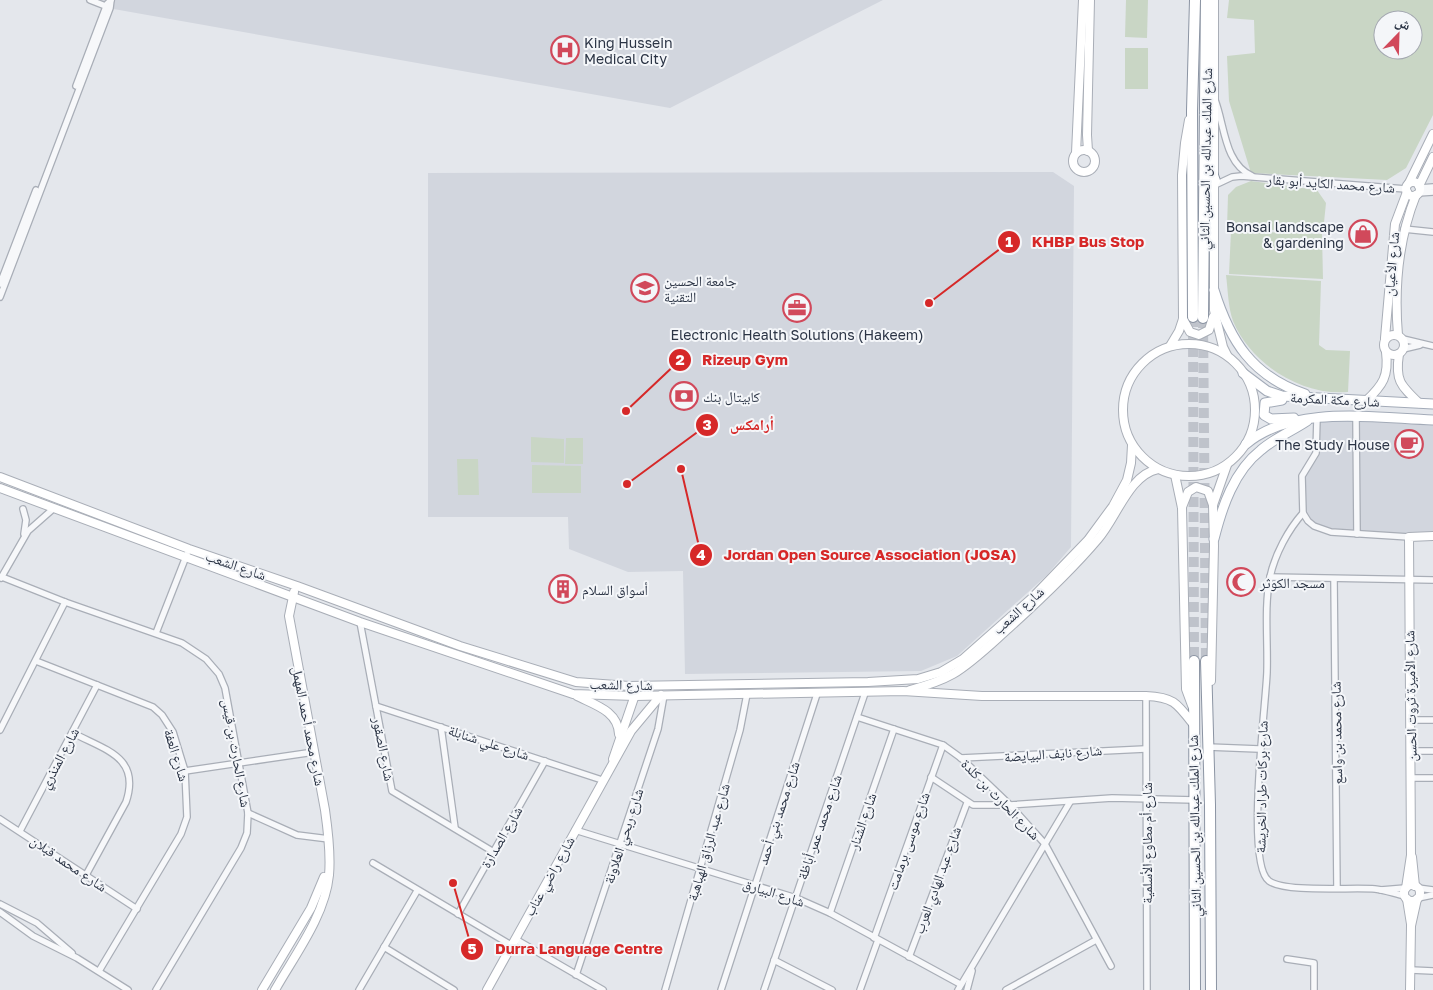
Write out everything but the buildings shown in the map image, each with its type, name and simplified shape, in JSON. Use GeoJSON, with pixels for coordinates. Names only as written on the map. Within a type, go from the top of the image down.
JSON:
{"type":"FeatureCollection","features":[{"type":"Feature","properties":{"kind":"highway","name":"شارع الملك عبدالله بن الحسين الثاني"},"geometry":{"type":"LineString","coordinates":[[1193,318],[1192,110],[1195,0]]}},
{"type":"Feature","properties":{"kind":"highway","name":"شارع الملك عبدالله بن الحسين الثاني"},"geometry":{"type":"LineString","coordinates":[[1193,318],[1205,105],[1206,0]]}},
{"type":"Feature","properties":{"kind":"highway"},"geometry":{"type":"LineString","coordinates":[[1205,105],[1209,120],[1211,170],[1215,183]]}},
{"type":"Feature","properties":{"kind":"highway","name":"شارع الملك عبدالله بن الحسين الثاني"},"geometry":{"type":"LineString","coordinates":[[1194,661],[1191,800],[1195,990]]}},
{"type":"Feature","properties":{"kind":"highway","name":"شارع الملك عبدالله بن الحسين الثاني"},"geometry":{"type":"LineString","coordinates":[[1206,661],[1211,990]]}},
{"type":"Feature","properties":{"kind":"main road"},"geometry":{"type":"LineString","coordinates":[[1214,290],[1226,323],[1236,343],[1250,360],[1264,374],[1280,384],[1315,398]]}},
{"type":"Feature","properties":{"kind":"main road","name":"شارع مكة المكرمة"},"geometry":{"type":"LineString","coordinates":[[1244,373],[1257,385],[1274,394],[1340,400],[1433,404]]}},
{"type":"Feature","properties":{"kind":"main road"},"geometry":{"type":"LineString","coordinates":[[1312,418],[1271,419],[1264,415],[1263,407],[1265,403],[1272,400],[1340,400]]}},
{"type":"Feature","properties":{"kind":"main road"},"geometry":{"type":"LineString","coordinates":[[1214,539],[1219,518],[1230,491],[1252,457],[1268,444],[1312,418]]}},
{"type":"Feature","properties":{"kind":"main road","name":"شارع مكة المكرمة"},"geometry":{"type":"LineString","coordinates":[[1246,444],[1263,432],[1312,418],[1433,420]]}},
{"type":"Feature","properties":{"kind":"street"},"geometry":{"type":"LineString","coordinates":[[90,0],[109,4]]}},
{"type":"Feature","properties":{"kind":"street"},"geometry":{"type":"LineString","coordinates":[[98,0],[109,4]]}},
{"type":"Feature","properties":{"kind":"street"},"geometry":{"type":"LineString","coordinates":[[1076,153],[1082,150],[1088,151],[1093,156],[1092,168],[1086,171],[1079,170],[1074,166],[1073,159],[1076,153],[1083,0]]}},
{"type":"Feature","properties":{"kind":"street"},"geometry":{"type":"LineString","coordinates":[[1088,151],[1090,0]]}},
{"type":"Feature","properties":{"kind":"street","name":"شارع الملك عبدالله بن الحسين الثاني"},"geometry":{"type":"LineString","coordinates":[[1214,0],[1214,310]]}},
{"type":"Feature","properties":{"kind":"street"},"geometry":{"type":"LineString","coordinates":[[0,284],[109,4]]}},
{"type":"Feature","properties":{"kind":"street"},"geometry":{"type":"LineString","coordinates":[[0,297],[109,4]]}},
{"type":"Feature","properties":{"kind":"street","name":"شارع محمد الكايد أبو بقار"},"geometry":{"type":"LineString","coordinates":[[1215,99],[1232,160],[1245,173],[1256,177]]}},
{"type":"Feature","properties":{"kind":"street","name":"شارع الأعيان"},"geometry":{"type":"LineString","coordinates":[[1385,338],[1394,224],[1407,188],[1433,134]]}},
{"type":"Feature","properties":{"kind":"street","name":"شارع الأعيان"},"geometry":{"type":"LineString","coordinates":[[1400,337],[1397,283],[1404,229],[1418,190],[1433,158]]}},
{"type":"Feature","properties":{"kind":"street","name":"شارع محمد الكايد أبو بقار"},"geometry":{"type":"LineString","coordinates":[[1215,183],[1232,177],[1256,177],[1407,188]]}},
{"type":"Feature","properties":{"kind":"street"},"geometry":{"type":"LineString","coordinates":[[1418,190],[1414,182],[1407,188],[1411,195],[1418,190],[1433,187]]}},
{"type":"Feature","properties":{"kind":"street"},"geometry":{"type":"LineString","coordinates":[[1418,190],[1433,192]]}},
{"type":"Feature","properties":{"kind":"street"},"geometry":{"type":"LineString","coordinates":[[1404,229],[1433,232]]}},
{"type":"Feature","properties":{"kind":"street"},"geometry":{"type":"LineString","coordinates":[[1193,318],[1190,332],[1199,335],[1205,333],[1211,326],[1214,310]]}},
{"type":"Feature","properties":{"kind":"street"},"geometry":{"type":"LineString","coordinates":[[1207,708],[1211,685],[1213,505],[1225,466],[1231,462],[1246,444],[1255,421],[1255,408],[1250,384],[1244,373],[1228,357],[1223,348],[1214,310]]}},
{"type":"Feature","properties":{"kind":"street"},"geometry":{"type":"LineString","coordinates":[[1170,346],[1179,331],[1193,318]]}},
{"type":"Feature","properties":{"kind":"street"},"geometry":{"type":"LineString","coordinates":[[1366,401],[1385,380],[1388,363],[1383,345],[1385,338],[1391,334],[1421,345],[1433,346]]}},
{"type":"Feature","properties":{"kind":"street"},"geometry":{"type":"LineString","coordinates":[[1400,337],[1401,351],[1397,372],[1398,380],[1419,403]]}},
{"type":"Feature","properties":{"kind":"street"},"geometry":{"type":"LineString","coordinates":[[1228,357],[1201,345],[1170,346],[1157,352],[1143,362],[1128,383],[1122,413],[1126,432],[1132,445],[1145,460],[1158,470],[1175,475],[1204,475],[1231,462]]}},
{"type":"Feature","properties":{"kind":"street"},"geometry":{"type":"LineString","coordinates":[[1386,352],[1392,355],[1421,345]]}},
{"type":"Feature","properties":{"kind":"street"},"geometry":{"type":"LineString","coordinates":[[1312,418],[1316,453],[1302,476],[1304,513],[1308,521],[1322,530],[1409,537],[1433,536]]}},
{"type":"Feature","properties":{"kind":"street"},"geometry":{"type":"LineString","coordinates":[[1356,418],[1357,534]]}},
{"type":"Feature","properties":{"kind":"street","name":"شارع الشعب"},"geometry":{"type":"LineString","coordinates":[[0,477],[189,549],[297,586],[460,646],[556,677],[595,685],[638,686],[918,679],[941,672],[963,659],[1032,598],[1088,540],[1124,488],[1131,463],[1132,445]]}},
{"type":"Feature","properties":{"kind":"street","name":"شارع الشعب"},"geometry":{"type":"LineString","coordinates":[[903,691],[930,685],[954,673],[1001,635],[1052,588],[1091,547],[1114,518],[1139,478],[1150,471],[1158,470]]}},
{"type":"Feature","properties":{"kind":"street"},"geometry":{"type":"LineString","coordinates":[[1175,475],[1182,508],[1186,682],[1192,708]]}},
{"type":"Feature","properties":{"kind":"street"},"geometry":{"type":"LineString","coordinates":[[1182,508],[1188,492],[1196,487],[1208,492],[1213,505]]}},
{"type":"Feature","properties":{"kind":"street","name":"شارع الشعب"},"geometry":{"type":"LineString","coordinates":[[0,488],[360,622],[573,694],[635,696],[903,691],[966,695],[1146,696],[1171,700],[1177,703],[1192,724]]}},
{"type":"Feature","properties":{"kind":"street"},"geometry":{"type":"LineString","coordinates":[[1,579],[32,525],[53,509]]}},
{"type":"Feature","properties":{"kind":"street"},"geometry":{"type":"LineString","coordinates":[[23,510],[26,520],[24,538]]}},
{"type":"Feature","properties":{"kind":"street","name":"شارع بركات طراد الخريشة"},"geometry":{"type":"LineString","coordinates":[[1304,513],[1286,537],[1270,577],[1267,672],[1259,749],[1259,856],[1264,876],[1270,881],[1289,886],[1381,890],[1406,893]]}},
{"type":"Feature","properties":{"kind":"street","name":"شارع الأميرة ثروت الحسن"},"geometry":{"type":"LineString","coordinates":[[1409,537],[1411,855],[1406,893],[1411,926],[1410,990]]}},
{"type":"Feature","properties":{"kind":"street"},"geometry":{"type":"LineString","coordinates":[[156,633],[189,549]]}},
{"type":"Feature","properties":{"kind":"street"},"geometry":{"type":"LineString","coordinates":[[1270,577],[1433,580]]}},
{"type":"Feature","properties":{"kind":"street","name":"شارع الحارث بن قيس"},"geometry":{"type":"LineString","coordinates":[[1,579],[156,633],[197,651],[219,674],[230,705],[248,813],[247,833],[241,848],[156,990]]}},
{"type":"Feature","properties":{"kind":"street","name":"شارع محمد بن واسع"},"geometry":{"type":"LineString","coordinates":[[1334,579],[1337,888]]}},
{"type":"Feature","properties":{"kind":"street","name":"شارع محمد أحمد المهمل"},"geometry":{"type":"LineString","coordinates":[[275,990],[317,914],[329,877],[329,839],[290,630],[289,616],[297,586]]}},
{"type":"Feature","properties":{"kind":"street"},"geometry":{"type":"LineString","coordinates":[[0,730],[65,602]]}},
{"type":"Feature","properties":{"kind":"street","name":"شارع الصقور"},"geometry":{"type":"LineString","coordinates":[[360,622],[392,791],[492,851]]}},
{"type":"Feature","properties":{"kind":"street","name":"شارع العفة"},"geometry":{"type":"LineString","coordinates":[[36,660],[153,707],[162,715],[172,732],[185,771],[188,806],[184,827],[99,971]]}},
{"type":"Feature","properties":{"kind":"street"},"geometry":{"type":"LineString","coordinates":[[789,694],[794,688],[790,682]]}},
{"type":"Feature","properties":{"kind":"street","name":"شارع المنذري"},"geometry":{"type":"LineString","coordinates":[[20,831],[73,733],[96,685]]}},
{"type":"Feature","properties":{"kind":"street","name":"شارع راضي عناب"},"geometry":{"type":"LineString","coordinates":[[612,763],[638,686]]}},
{"type":"Feature","properties":{"kind":"street","name":"شارع محمد عمر أباظة"},"geometry":{"type":"LineString","coordinates":[[764,990],[865,693]]}},
{"type":"Feature","properties":{"kind":"street"},"geometry":{"type":"LineString","coordinates":[[573,694],[612,715],[617,721],[619,738]]}},
{"type":"Feature","properties":{"kind":"street","name":"شارع عبد الرزاق الهباهبة"},"geometry":{"type":"LineString","coordinates":[[665,990],[740,730],[747,694]]}},
{"type":"Feature","properties":{"kind":"street","name":"شارع محمد بني أحمد"},"geometry":{"type":"LineString","coordinates":[[721,990],[817,694]]}},
{"type":"Feature","properties":{"kind":"street","name":"شارع راضي عناب"},"geometry":{"type":"LineString","coordinates":[[487,990],[612,763],[634,726],[662,695]]}},
{"type":"Feature","properties":{"kind":"street","name":"شارع ربحي العلاونة"},"geometry":{"type":"LineString","coordinates":[[576,975],[658,729],[662,695]]}},
{"type":"Feature","properties":{"kind":"street","name":"شارع أم مطاوع الأسلمية"},"geometry":{"type":"LineString","coordinates":[[1146,696],[1147,990]]}},
{"type":"Feature","properties":{"kind":"street","name":"شارع علي شنابلة"},"geometry":{"type":"LineString","coordinates":[[376,706],[602,780]]}},
{"type":"Feature","properties":{"kind":"street","name":"شارع الحارث بن كلدة"},"geometry":{"type":"LineString","coordinates":[[857,717],[943,745],[961,758],[1010,805],[1044,844],[1111,966]]}},
{"type":"Feature","properties":{"kind":"street"},"geometry":{"type":"LineString","coordinates":[[1410,720],[1433,720]]}},
{"type":"Feature","properties":{"kind":"street"},"geometry":{"type":"LineString","coordinates":[[441,727],[455,828]]}},
{"type":"Feature","properties":{"kind":"street","name":"شارع الشنار"},"geometry":{"type":"LineString","coordinates":[[830,913],[894,730]]}},
{"type":"Feature","properties":{"kind":"street"},"geometry":{"type":"LineString","coordinates":[[73,733],[115,755],[124,762],[130,776],[126,802],[86,875]]}},
{"type":"Feature","properties":{"kind":"street","name":"شارع موسى برمامت"},"geometry":{"type":"LineString","coordinates":[[860,990],[943,745]]}},
{"type":"Feature","properties":{"kind":"street"},"geometry":{"type":"LineString","coordinates":[[1208,747],[1259,749]]}},
{"type":"Feature","properties":{"kind":"street","name":"شارع نايف البيايضة"},"geometry":{"type":"LineString","coordinates":[[961,758],[1145,749]]}},
{"type":"Feature","properties":{"kind":"street"},"geometry":{"type":"LineString","coordinates":[[1411,751],[1433,751]]}},
{"type":"Feature","properties":{"kind":"street"},"geometry":{"type":"LineString","coordinates":[[185,771],[314,752]]}},
{"type":"Feature","properties":{"kind":"street","name":"شارع الصدارة"},"geometry":{"type":"LineString","coordinates":[[458,914],[492,851],[545,761]]}},
{"type":"Feature","properties":{"kind":"street"},"geometry":{"type":"LineString","coordinates":[[931,777],[967,803],[982,806],[1112,798],[1191,800]]}},
{"type":"Feature","properties":{"kind":"street"},"geometry":{"type":"LineString","coordinates":[[1411,778],[1433,778]]}},
{"type":"Feature","properties":{"kind":"street"},"geometry":{"type":"LineString","coordinates":[[959,987],[972,970],[1070,802]]}},
{"type":"Feature","properties":{"kind":"street","name":"شارع عبد الهادي العرب"},"geometry":{"type":"LineString","coordinates":[[909,957],[967,803]]}},
{"type":"Feature","properties":{"kind":"street"},"geometry":{"type":"LineString","coordinates":[[248,813],[297,835],[329,839]]}},
{"type":"Feature","properties":{"kind":"street","name":"شارع محمد قبلان"},"geometry":{"type":"LineString","coordinates":[[0,819],[137,909]]}},
{"type":"Feature","properties":{"kind":"street","name":"شارع البيارق"},"geometry":{"type":"LineString","coordinates":[[575,830],[796,898],[830,913],[959,987]]}},
{"type":"Feature","properties":{"kind":"street","name":"شارع الأميرة ثروت الحسن"},"geometry":{"type":"LineString","coordinates":[[1411,855],[1417,898],[1411,926]]}},
{"type":"Feature","properties":{"kind":"street"},"geometry":{"type":"LineString","coordinates":[[373,863],[458,914],[603,990]]}},
{"type":"Feature","properties":{"kind":"street","name":"شارع محمد أحمد المهمل"},"geometry":{"type":"LineString","coordinates":[[262,990],[311,908],[328,868]]}},
{"type":"Feature","properties":{"kind":"street"},"geometry":{"type":"LineString","coordinates":[[1433,890],[1410,886],[1406,893],[1417,898],[1433,895]]}},
{"type":"Feature","properties":{"kind":"street"},"geometry":{"type":"LineString","coordinates":[[359,990],[417,891]]}},
{"type":"Feature","properties":{"kind":"street"},"geometry":{"type":"LineString","coordinates":[[0,904],[37,924],[78,958]]}},
{"type":"Feature","properties":{"kind":"street"},"geometry":{"type":"LineString","coordinates":[[0,912],[33,936],[78,958],[128,990]]}},
{"type":"Feature","properties":{"kind":"street"},"geometry":{"type":"LineString","coordinates":[[1006,990],[1096,940]]}},
{"type":"Feature","properties":{"kind":"street"},"geometry":{"type":"LineString","coordinates":[[384,948],[454,990]]}},
{"type":"Feature","properties":{"kind":"street"},"geometry":{"type":"LineString","coordinates":[[1287,959],[1312,962],[1316,965],[1314,990]]}},
{"type":"Feature","properties":{"kind":"street"},"geometry":{"type":"LineString","coordinates":[[774,960],[832,990]]}},
{"type":"Feature","properties":{"kind":"street"},"geometry":{"type":"LineString","coordinates":[[967,990],[972,970]]}},
{"type":"Feature","properties":{"kind":"street"},"geometry":{"type":"LineString","coordinates":[[1411,970],[1433,971]]}},
{"type":"Feature","properties":{"kind":"street"},"geometry":{"type":"LineString","coordinates":[[585,990],[588,982]]}},
{"type":"Feature","properties":{"kind":"street"},"geometry":{"type":"LineString","coordinates":[[439,990],[443,984]]}},
{"type":"Feature","properties":{"kind":"shaded area","name":"King Hussein Medical City"},"geometry":{"type":"Polygon","coordinates":[[[89,0],[883,0],[670,108],[108,8],[89,0]]]}},
{"type":"Feature","properties":{"kind":"shaded area"},"geometry":{"type":"Polygon","coordinates":[[[1053,172],[1074,186],[1071,547],[1047,575],[957,656],[921,671],[685,674],[683,571],[628,572],[569,549],[568,517],[428,517],[428,173],[1053,172]]]}},
{"type":"Feature","properties":{"kind":"shaded area"},"geometry":{"type":"Polygon","coordinates":[[[1313,419],[1433,420],[1433,536],[1322,530],[1303,513],[1302,469],[1310,459],[1314,445],[1313,419]]]}},
{"type":"Feature","properties":{"kind":"green space"},"geometry":{"type":"Polygon","coordinates":[[[1126,0],[1148,0],[1147,38],[1125,37],[1126,0]]]}},
{"type":"Feature","properties":{"kind":"green space"},"geometry":{"type":"Polygon","coordinates":[[[1229,0],[1433,0],[1433,115],[1406,168],[1387,180],[1251,173],[1229,101],[1227,56],[1255,53],[1254,20],[1227,18],[1229,0]]]}},
{"type":"Feature","properties":{"kind":"green space"},"geometry":{"type":"Polygon","coordinates":[[[1125,48],[1148,48],[1148,89],[1125,89],[1125,48]]]}},
{"type":"Feature","properties":{"kind":"green space"},"geometry":{"type":"Polygon","coordinates":[[[1251,181],[1317,190],[1326,203],[1323,232],[1227,228],[1228,195],[1236,187],[1251,181]]]}},
{"type":"Feature","properties":{"kind":"green space"},"geometry":{"type":"Polygon","coordinates":[[[1231,231],[1322,234],[1323,279],[1229,274],[1231,231]]]}},
{"type":"Feature","properties":{"kind":"green space"},"geometry":{"type":"Polygon","coordinates":[[[1226,275],[1321,281],[1319,345],[1326,350],[1350,351],[1348,392],[1330,392],[1296,383],[1280,374],[1252,351],[1241,337],[1231,316],[1226,275]]]}},
{"type":"Feature","properties":{"kind":"green space"},"geometry":{"type":"Polygon","coordinates":[[[531,437],[564,439],[564,463],[531,462],[531,437]]]}},
{"type":"Feature","properties":{"kind":"green space"},"geometry":{"type":"Polygon","coordinates":[[[566,438],[583,438],[583,464],[565,464],[566,438]]]}},
{"type":"Feature","properties":{"kind":"green space"},"geometry":{"type":"Polygon","coordinates":[[[457,459],[478,459],[479,495],[458,495],[457,459]]]}},
{"type":"Feature","properties":{"kind":"green space"},"geometry":{"type":"Polygon","coordinates":[[[532,465],[581,466],[581,493],[532,493],[532,465]]]}},
{"type":"Feature","properties":{"kind":"tunnel"},"geometry":{"type":"LineString","coordinates":[[1193,317],[1194,661]]}},
{"type":"Feature","properties":{"kind":"tunnel"},"geometry":{"type":"LineString","coordinates":[[1203,318],[1206,661]]}},
{"type":"Feature","properties":{"kind":"place","name":"King Hussein Medical City"},"geometry":{"type":"Point","coordinates":[565,50]}},
{"type":"Feature","properties":{"kind":"place","name":"Bonsai landscape & gardening"},"geometry":{"type":"Point","coordinates":[1363,234]}},
{"type":"Feature","properties":{"kind":"place","name":"جامعة الحسين التقنية"},"geometry":{"type":"Point","coordinates":[645,288]}},
{"type":"Feature","properties":{"kind":"place","name":"KHBP Bus Stop"},"geometry":{"type":"Point","coordinates":[929,303]}},
{"type":"Feature","properties":{"kind":"place","name":"Electronic Health Solutions (Hakeem)"},"geometry":{"type":"Point","coordinates":[797,308]}},
{"type":"Feature","properties":{"kind":"place","name":"كابيتال بنك"},"geometry":{"type":"Point","coordinates":[684,396]}},
{"type":"Feature","properties":{"kind":"place","name":"Rizeup Gym"},"geometry":{"type":"Point","coordinates":[626,411]}},
{"type":"Feature","properties":{"kind":"place","name":"The Study House"},"geometry":{"type":"Point","coordinates":[1409,444]}},
{"type":"Feature","properties":{"kind":"place","name":"Jordan Open Source Association (JOSA)"},"geometry":{"type":"Point","coordinates":[681,469]}},
{"type":"Feature","properties":{"kind":"place","name":"أرامكس"},"geometry":{"type":"Point","coordinates":[627,484]}},
{"type":"Feature","properties":{"kind":"place","name":"مسجد الكوثر"},"geometry":{"type":"Point","coordinates":[1241,582]}},
{"type":"Feature","properties":{"kind":"place","name":"أسواق السلام"},"geometry":{"type":"Point","coordinates":[563,589]}},
{"type":"Feature","properties":{"kind":"place","name":"Durra Language Centre"},"geometry":{"type":"Point","coordinates":[453,883]}}]}
